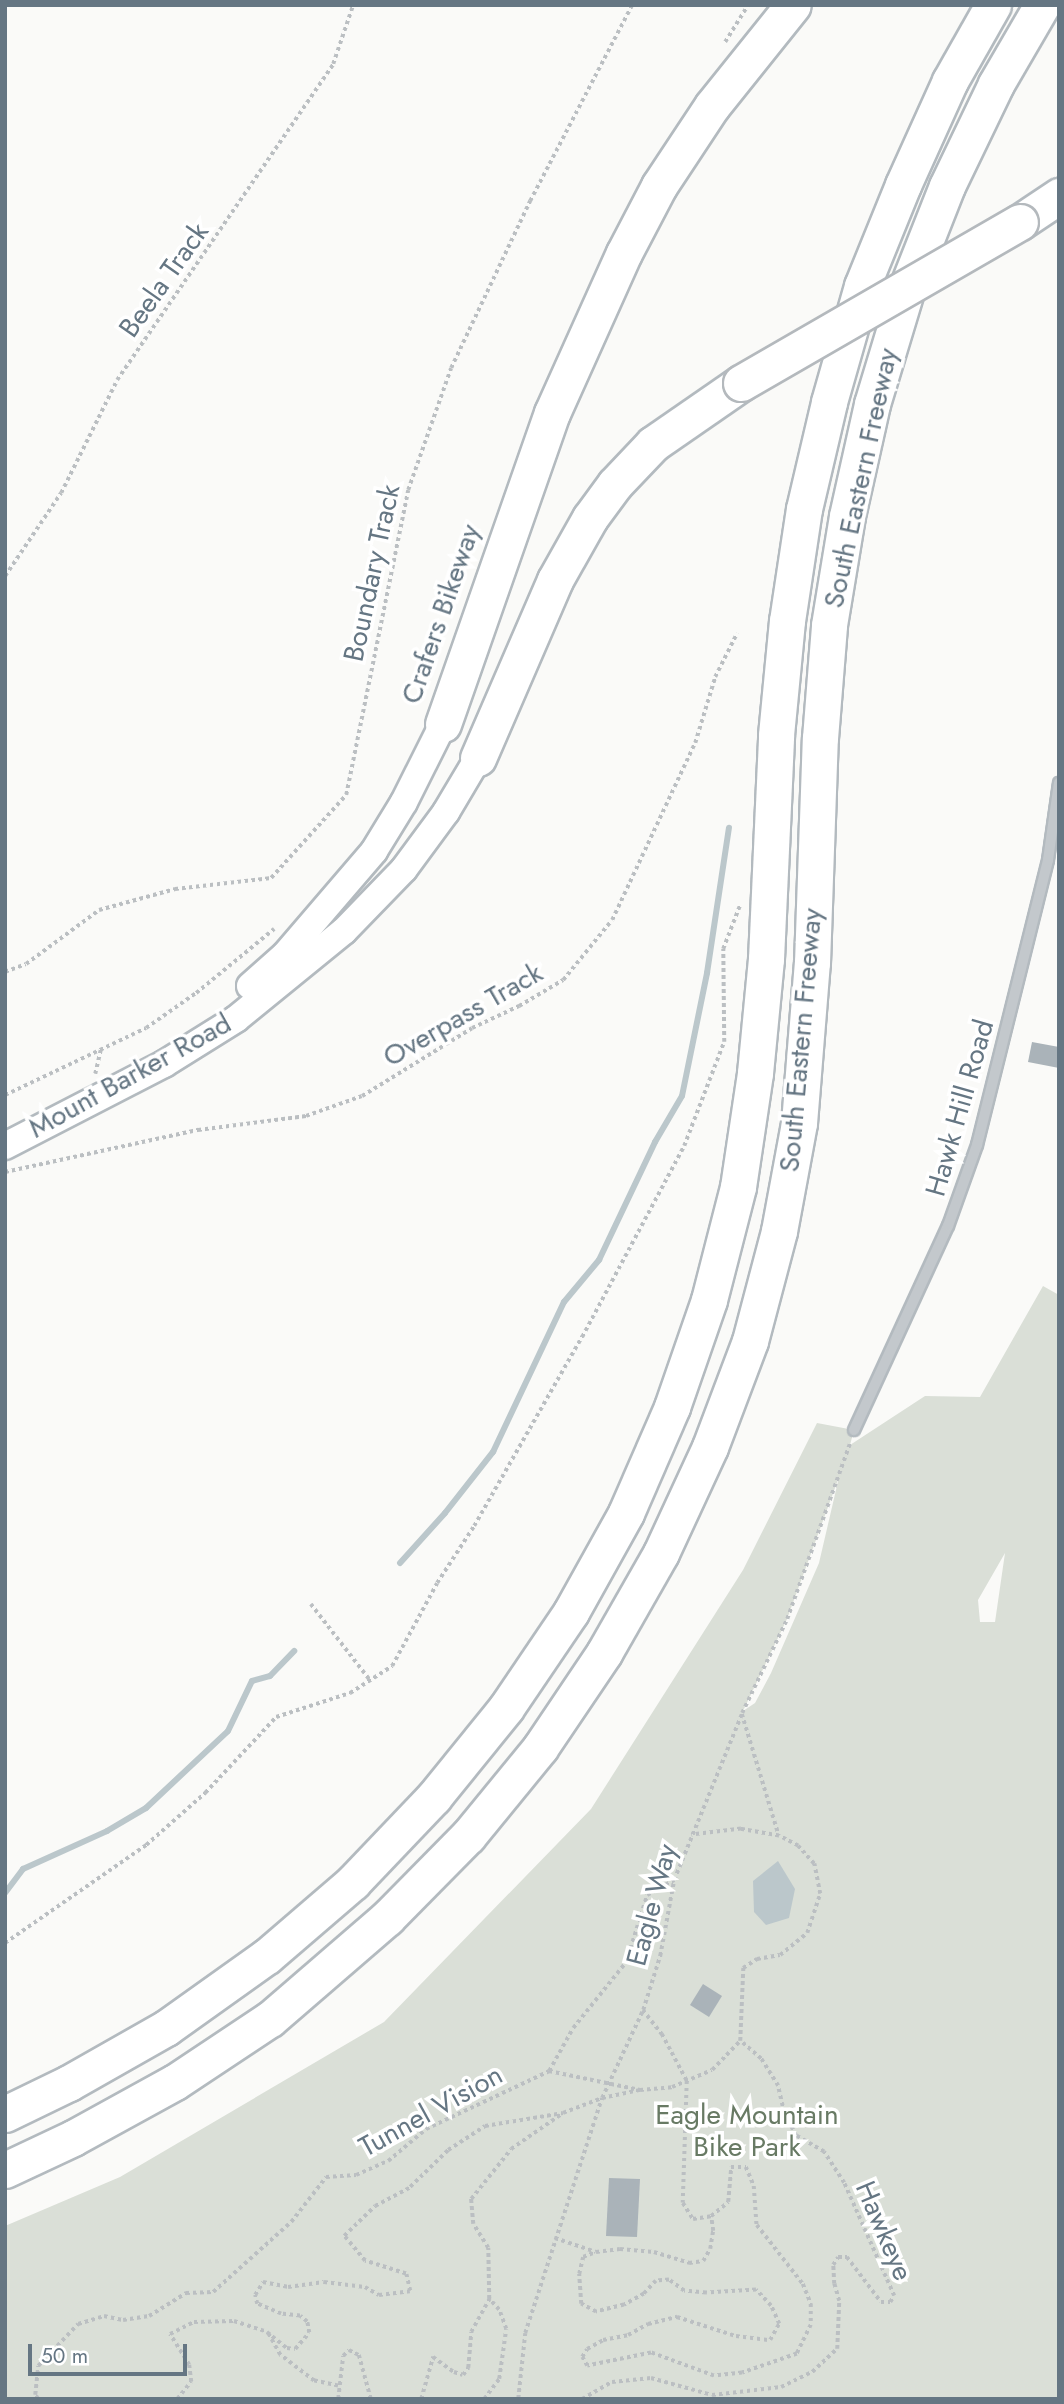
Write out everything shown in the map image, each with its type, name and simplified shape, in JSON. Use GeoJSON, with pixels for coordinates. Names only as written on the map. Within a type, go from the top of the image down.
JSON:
{"type":"FeatureCollection","features":[{"type":"Feature","properties":{"kind":"highway"},"geometry":{"type":"LineString","coordinates":[[443,724],[552,414],[624,253],[659,186],[712,106],[793,5]]}},
{"type":"Feature","properties":{"kind":"highway","name":"South Eastern Freeway"},"geometry":{"type":"LineString","coordinates":[[5,2114],[69,2083],[166,2028],[267,1956],[353,1882],[450,1777],[506,1708],[570,1612],[626,1513],[672,1407],[709,1300],[737,1186],[755,1073],[766,959],[776,735],[787,621],[804,509],[828,402],[862,286],[903,185],[950,81],[993,5]]}},
{"type":"Feature","properties":{"kind":"highway","name":"South Eastern Freeway"},"geometry":{"type":"LineString","coordinates":[[5,2170],[74,2138],[175,2082],[270,2019],[387,1918],[468,1836],[540,1748],[604,1653],[661,1553],[710,1447],[750,1340],[779,1231],[797,1137],[810,1003],[820,738],[829,625],[847,516],[872,404],[908,285],[947,186],[996,84],[1042,5]]}},
{"type":"Feature","properties":{"kind":"highway"},"geometry":{"type":"LineString","coordinates":[[478,758],[555,580],[575,544],[615,484],[653,444],[741,383],[1059,197]]}},
{"type":"Feature","properties":{"kind":"main road","name":"Mount Barker Road"},"geometry":{"type":"LineString","coordinates":[[5,1130],[87,1092],[177,1042],[242,993],[285,955],[374,851],[404,802],[443,724]]}},
{"type":"Feature","properties":{"kind":"main road","name":"Mount Barker Road"},"geometry":{"type":"LineString","coordinates":[[5,1146],[164,1064],[236,1019],[344,931],[404,869],[446,812],[478,758]]}},
{"type":"Feature","properties":{"kind":"lane","name":"Hawk Hill Road"},"geometry":{"type":"LineString","coordinates":[[855,1430],[948,1226],[977,1146],[1048,860],[1059,783]]}},
{"type":"Feature","properties":{"kind":"path","name":"Beela Track"},"geometry":{"type":"LineString","coordinates":[[5,576],[61,494],[117,380],[333,64],[353,5]]}},
{"type":"Feature","properties":{"kind":"path","name":"Boundary Track"},"geometry":{"type":"LineString","coordinates":[[5,972],[26,964],[99,910],[175,889],[271,878],[346,795],[408,490],[451,368],[530,201],[632,5]]}},
{"type":"Feature","properties":{"kind":"path"},"geometry":{"type":"LineString","coordinates":[[720,50],[748,5]]}},
{"type":"Feature","properties":{"kind":"path","name":"Overpass Track"},"geometry":{"type":"LineString","coordinates":[[5,1172],[198,1130],[306,1116],[362,1096],[471,1028],[519,1006],[563,979],[612,920],[695,743],[715,677],[737,634]]}},
{"type":"Feature","properties":{"kind":"path"},"geometry":{"type":"LineString","coordinates":[[5,1943],[146,1845],[205,1793],[276,1717],[350,1693],[392,1666],[437,1583],[474,1526],[582,1337],[684,1146],[724,1042],[723,948],[737,909],[769,872]]}},
{"type":"Feature","properties":{"kind":"path"},"geometry":{"type":"LineString","coordinates":[[5,1095],[146,1028],[196,993],[280,922]]}},
{"type":"Feature","properties":{"kind":"path","name":"Eagle Way"},"geometry":{"type":"LineString","coordinates":[[518,2399],[525,2333],[607,2084],[643,2010],[660,1956],[674,1880],[742,1713],[788,1619],[855,1430]]}},
{"type":"Feature","properties":{"kind":"path"},"geometry":{"type":"LineString","coordinates":[[311,1604],[370,1680]]}},
{"type":"Feature","properties":{"kind":"path"},"geometry":{"type":"LineString","coordinates":[[742,1713],[779,1836]]}},
{"type":"Feature","properties":{"kind":"path"},"geometry":{"type":"LineString","coordinates":[[421,2399],[433,2357],[463,2375],[468,2368],[471,2332],[489,2299],[488,2248],[473,2224],[471,2200],[511,2149],[563,2113],[602,2098],[639,2090],[672,2087],[712,2070],[740,2041],[743,1968],[757,1959],[780,1955],[807,1933],[820,1894],[814,1864],[798,1846],[779,1836],[741,1829],[691,1835]]}},
{"type":"Feature","properties":{"kind":"path"},"geometry":{"type":"LineString","coordinates":[[639,2090],[549,2071],[573,2028],[626,1962],[647,1895],[674,1880]]}},
{"type":"Feature","properties":{"kind":"path"},"geometry":{"type":"LineString","coordinates":[[643,2010],[662,2034],[687,2081],[683,2203],[693,2219],[711,2216],[728,2202],[731,2167],[746,2167],[754,2186],[757,2225],[803,2284],[811,2304],[811,2325],[797,2354],[742,2373],[714,2376],[651,2353],[596,2367],[587,2366],[582,2357],[587,2349],[603,2340],[628,2335],[648,2323],[677,2317],[750,2339],[770,2340],[779,2324],[771,2306],[756,2290],[706,2293],[684,2291],[670,2280],[656,2281],[644,2294],[624,2305],[596,2312],[581,2304],[578,2291],[583,2257],[596,2252],[620,2249],[654,2252],[689,2263],[703,2261],[710,2249],[713,2231],[711,2216]]}},
{"type":"Feature","properties":{"kind":"path","name":"Hawkeye"},"geometry":{"type":"LineString","coordinates":[[582,2399],[612,2382],[651,2378],[712,2395],[780,2387],[812,2372],[837,2349],[839,2301],[834,2284],[834,2265],[838,2257],[846,2257],[852,2262],[881,2302],[890,2302],[894,2296],[844,2183],[824,2152],[796,2136],[784,2113],[778,2086],[761,2059],[740,2041]]}},
{"type":"Feature","properties":{"kind":"path","name":"Tunnel Vision"},"geometry":{"type":"LineString","coordinates":[[38,2399],[35,2395],[38,2366],[78,2323],[104,2316],[122,2320],[149,2316],[186,2292],[213,2292],[290,2222],[326,2177],[356,2175],[388,2161],[426,2129],[549,2071]]}},
{"type":"Feature","properties":{"kind":"path","name":"Tunnel Vision"},"geometry":{"type":"LineString","coordinates":[[177,2399],[191,2382],[188,2365],[170,2334],[194,2322],[234,2321],[267,2332],[287,2348],[295,2349],[309,2333],[307,2322],[300,2316],[281,2314],[257,2304],[255,2295],[263,2282],[288,2287],[324,2282],[365,2287],[379,2295],[410,2291],[406,2274],[365,2261],[344,2236],[375,2206],[410,2188],[448,2150],[485,2126],[563,2113]]}},
{"type":"Feature","properties":{"kind":"path"},"geometry":{"type":"LineString","coordinates":[[555,2238],[596,2252]]}},
{"type":"Feature","properties":{"kind":"path"},"geometry":{"type":"LineString","coordinates":[[484,2399],[499,2379],[506,2329],[499,2311],[489,2299]]}},
{"type":"Feature","properties":{"kind":"path"},"geometry":{"type":"LineString","coordinates":[[267,2332],[280,2355],[314,2381],[338,2386]]}},
{"type":"Feature","properties":{"kind":"path"},"geometry":{"type":"LineString","coordinates":[[338,2399],[343,2356],[349,2350],[359,2355],[372,2399]]}},
{"type":"Feature","properties":{"kind":"green space","name":"Eagle Mountain Bike Park"},"geometry":{"type":"Polygon","coordinates":[[[1043,1286],[1059,1295],[1059,2399],[5,2399],[5,2226],[120,2177],[384,2022],[591,1809],[743,1570],[817,1423],[854,1430],[850,1445],[925,1396],[980,1397],[1043,1286]],[[839,1477],[787,1619],[743,1711],[755,1703],[771,1673],[819,1563],[839,1477]],[[1005,1553],[978,1600],[980,1622],[995,1622],[1005,1553]]]}},
{"type":"Feature","properties":{"kind":"shaded area"},"geometry":{"type":"Polygon","coordinates":[[[778,1861],[795,1889],[789,1918],[766,1925],[754,1912],[753,1881],[778,1861]]]}},
{"type":"Feature","properties":{"kind":"building"},"geometry":{"type":"Polygon","coordinates":[[[1032,1042],[1059,1047],[1059,1068],[1028,1062],[1032,1042]]]}},
{"type":"Feature","properties":{"kind":"building"},"geometry":{"type":"Polygon","coordinates":[[[703,1984],[722,1996],[709,2017],[690,2005],[703,1984]]]}},
{"type":"Feature","properties":{"kind":"building"},"geometry":{"type":"Polygon","coordinates":[[[609,2178],[640,2179],[637,2237],[606,2236],[609,2178]]]}},
{"type":"Feature","properties":{"kind":"waterway"},"geometry":{"type":"LineString","coordinates":[[400,1563],[445,1513],[493,1452],[564,1302],[599,1260],[655,1142],[682,1096],[707,973],[729,828]]}},
{"type":"Feature","properties":{"kind":"waterway"},"geometry":{"type":"LineString","coordinates":[[5,1893],[23,1869],[107,1831],[146,1808],[228,1731],[252,1681],[270,1676],[294,1651]]}}]}
